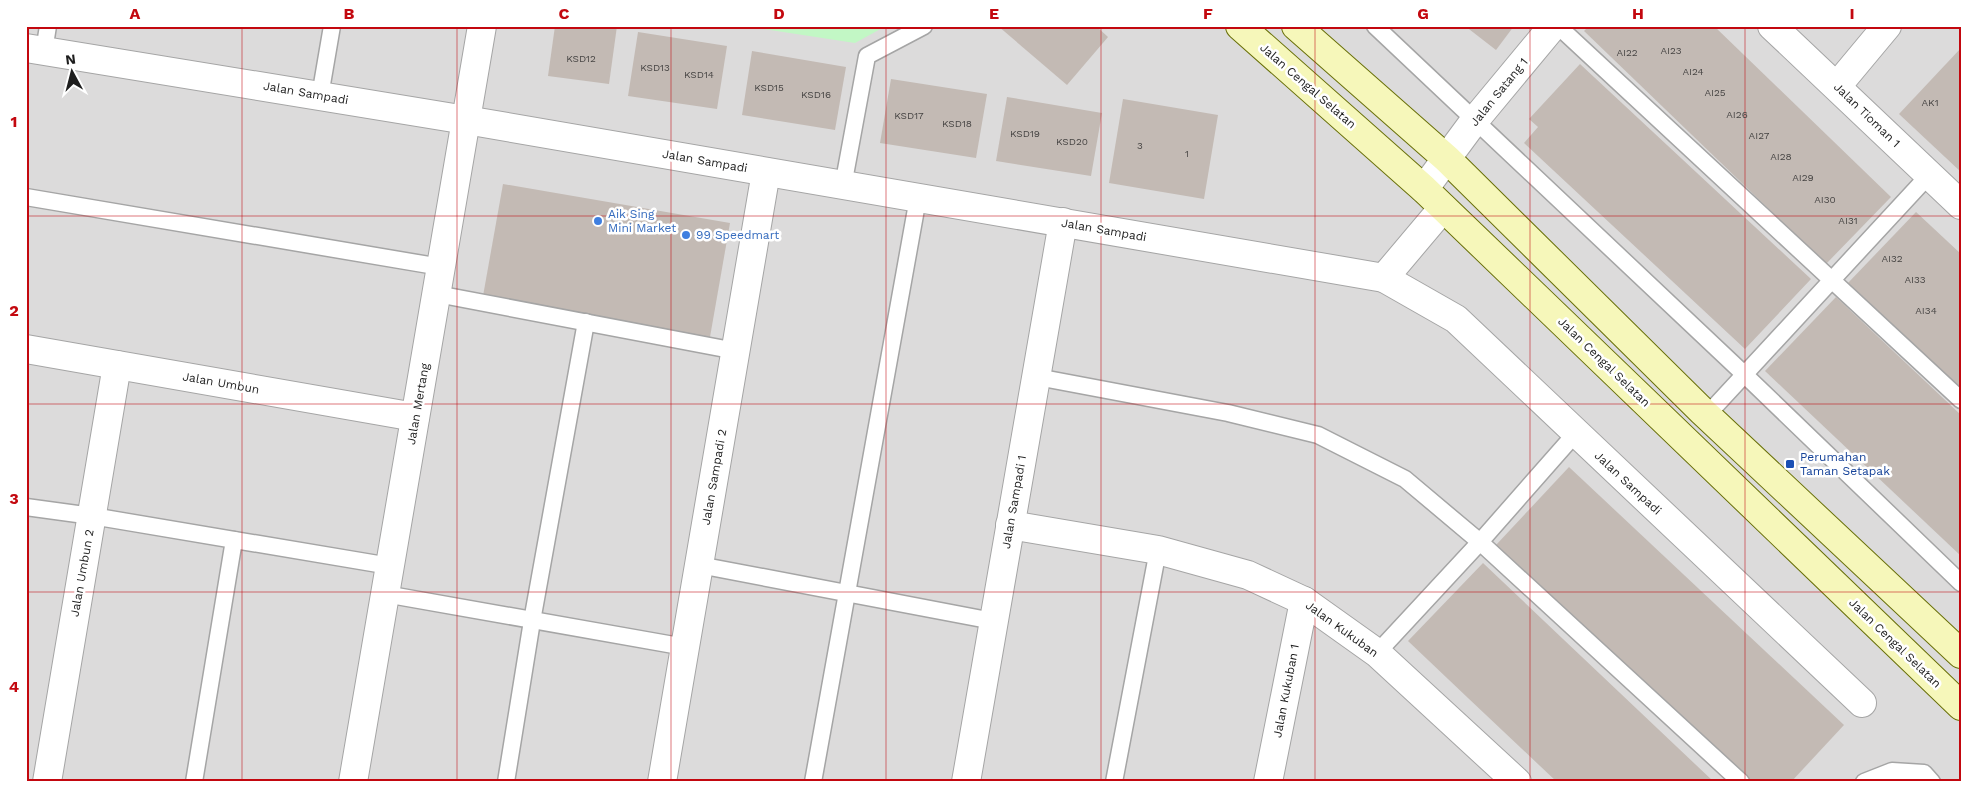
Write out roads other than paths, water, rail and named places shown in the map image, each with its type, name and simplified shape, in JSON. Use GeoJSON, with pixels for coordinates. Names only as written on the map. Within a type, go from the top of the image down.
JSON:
{"type":"FeatureCollection","features":[{"type":"Feature","properties":{"kind":"street","name":"Jalan Mertang"},"geometry":{"type":"LineString","coordinates":[[353,782],[482,26]]}},
{"type":"Feature","properties":{"kind":"street","name":"Jalan Cengal Selatan"},"geometry":{"type":"LineString","coordinates":[[1240,26],[1424,189],[1961,706]]}},
{"type":"Feature","properties":{"kind":"street"},"geometry":{"type":"LineString","coordinates":[[1296,26],[1446,159],[1707,415],[1961,654]]}},
{"type":"Feature","properties":{"kind":"street","name":"Jalan Satang 1"},"geometry":{"type":"LineString","coordinates":[[1424,189],[1475,120],[1553,26]]}},
{"type":"Feature","properties":{"kind":"street","name":"Jalan Tioman 1"},"geometry":{"type":"LineString","coordinates":[[1772,26],[1961,206]]}},
{"type":"Feature","properties":{"kind":"street"},"geometry":{"type":"LineString","coordinates":[[1837,86],[1887,26]]}},
{"type":"Feature","properties":{"kind":"street","name":"Jalan Sampadi"},"geometry":{"type":"LineString","coordinates":[[39,42],[320,96],[1384,278],[1456,319],[1575,434],[1862,703]]}},
{"type":"Feature","properties":{"kind":"street","name":"Jalan Sampadi 2"},"geometry":{"type":"LineString","coordinates":[[662,782],[766,172]]}},
{"type":"Feature","properties":{"kind":"street"},"geometry":{"type":"LineString","coordinates":[[1384,278],[1443,208]]}},
{"type":"Feature","properties":{"kind":"street","name":"Jalan Sampadi 1"},"geometry":{"type":"LineString","coordinates":[[966,782],[1063,222]]}},
{"type":"Feature","properties":{"kind":"street","name":"Jalan Umbun"},"geometry":{"type":"LineString","coordinates":[[26,349],[415,417]]}},
{"type":"Feature","properties":{"kind":"street","name":"Jalan Umbun 2"},"geometry":{"type":"LineString","coordinates":[[47,782],[117,365]]}},
{"type":"Feature","properties":{"kind":"street","name":"Jalan Kukuban"},"geometry":{"type":"LineString","coordinates":[[1010,525],[1158,550],[1248,575],[1304,601],[1377,652],[1516,782]]}},
{"type":"Feature","properties":{"kind":"street","name":"Jalan Kukuban 1"},"geometry":{"type":"LineString","coordinates":[[1268,782],[1304,601]]}},
{"type":"Feature","properties":{"kind":"lane"},"geometry":{"type":"LineString","coordinates":[[320,96],[332,26]]}},
{"type":"Feature","properties":{"kind":"lane"},"geometry":{"type":"LineString","coordinates":[[843,186],[867,56],[924,26]]}},
{"type":"Feature","properties":{"kind":"lane"},"geometry":{"type":"LineString","coordinates":[[1375,26],[1745,375],[1961,583]]}},
{"type":"Feature","properties":{"kind":"lane"},"geometry":{"type":"LineString","coordinates":[[1558,26],[1961,400]]}},
{"type":"Feature","properties":{"kind":"lane"},"geometry":{"type":"LineString","coordinates":[[1707,415],[1929,175]]}},
{"type":"Feature","properties":{"kind":"lane"},"geometry":{"type":"LineString","coordinates":[[26,197],[441,267]]}},
{"type":"Feature","properties":{"kind":"lane"},"geometry":{"type":"LineString","coordinates":[[813,782],[918,198]]}},
{"type":"Feature","properties":{"kind":"lane"},"geometry":{"type":"LineString","coordinates":[[437,294],[736,351]]}},
{"type":"Feature","properties":{"kind":"lane"},"geometry":{"type":"LineString","coordinates":[[506,782],[532,621],[586,322]]}},
{"type":"Feature","properties":{"kind":"lane"},"geometry":{"type":"LineString","coordinates":[[1036,378],[1228,413],[1318,435],[1405,479],[1480,542],[1741,782]]}},
{"type":"Feature","properties":{"kind":"lane"},"geometry":{"type":"LineString","coordinates":[[1377,652],[1480,542],[1575,434]]}},
{"type":"Feature","properties":{"kind":"lane"},"geometry":{"type":"LineString","coordinates":[[26,507],[92,516],[390,566]]}},
{"type":"Feature","properties":{"kind":"lane"},"geometry":{"type":"LineString","coordinates":[[194,782],[234,540]]}},
{"type":"Feature","properties":{"kind":"lane"},"geometry":{"type":"LineString","coordinates":[[1114,782],[1158,550]]}},
{"type":"Feature","properties":{"kind":"lane"},"geometry":{"type":"LineString","coordinates":[[699,565],[993,621]]}},
{"type":"Feature","properties":{"kind":"lane"},"geometry":{"type":"LineString","coordinates":[[385,594],[685,647]]}},
{"type":"Feature","properties":{"kind":"lane"},"geometry":{"type":"LineString","coordinates":[[1864,782],[1892,771],[1924,773],[1932,782]]}},
{"type":"Feature","properties":{"kind":"place","name":"Aik Sing Mini Market"},"geometry":{"type":"Point","coordinates":[598,221]}},
{"type":"Feature","properties":{"kind":"place","name":"99 Speedmart"},"geometry":{"type":"Point","coordinates":[686,235]}},
{"type":"Feature","properties":{"kind":"place","name":"Perumahan Taman Setapak"},"geometry":{"type":"Point","coordinates":[1790,464]}}]}
